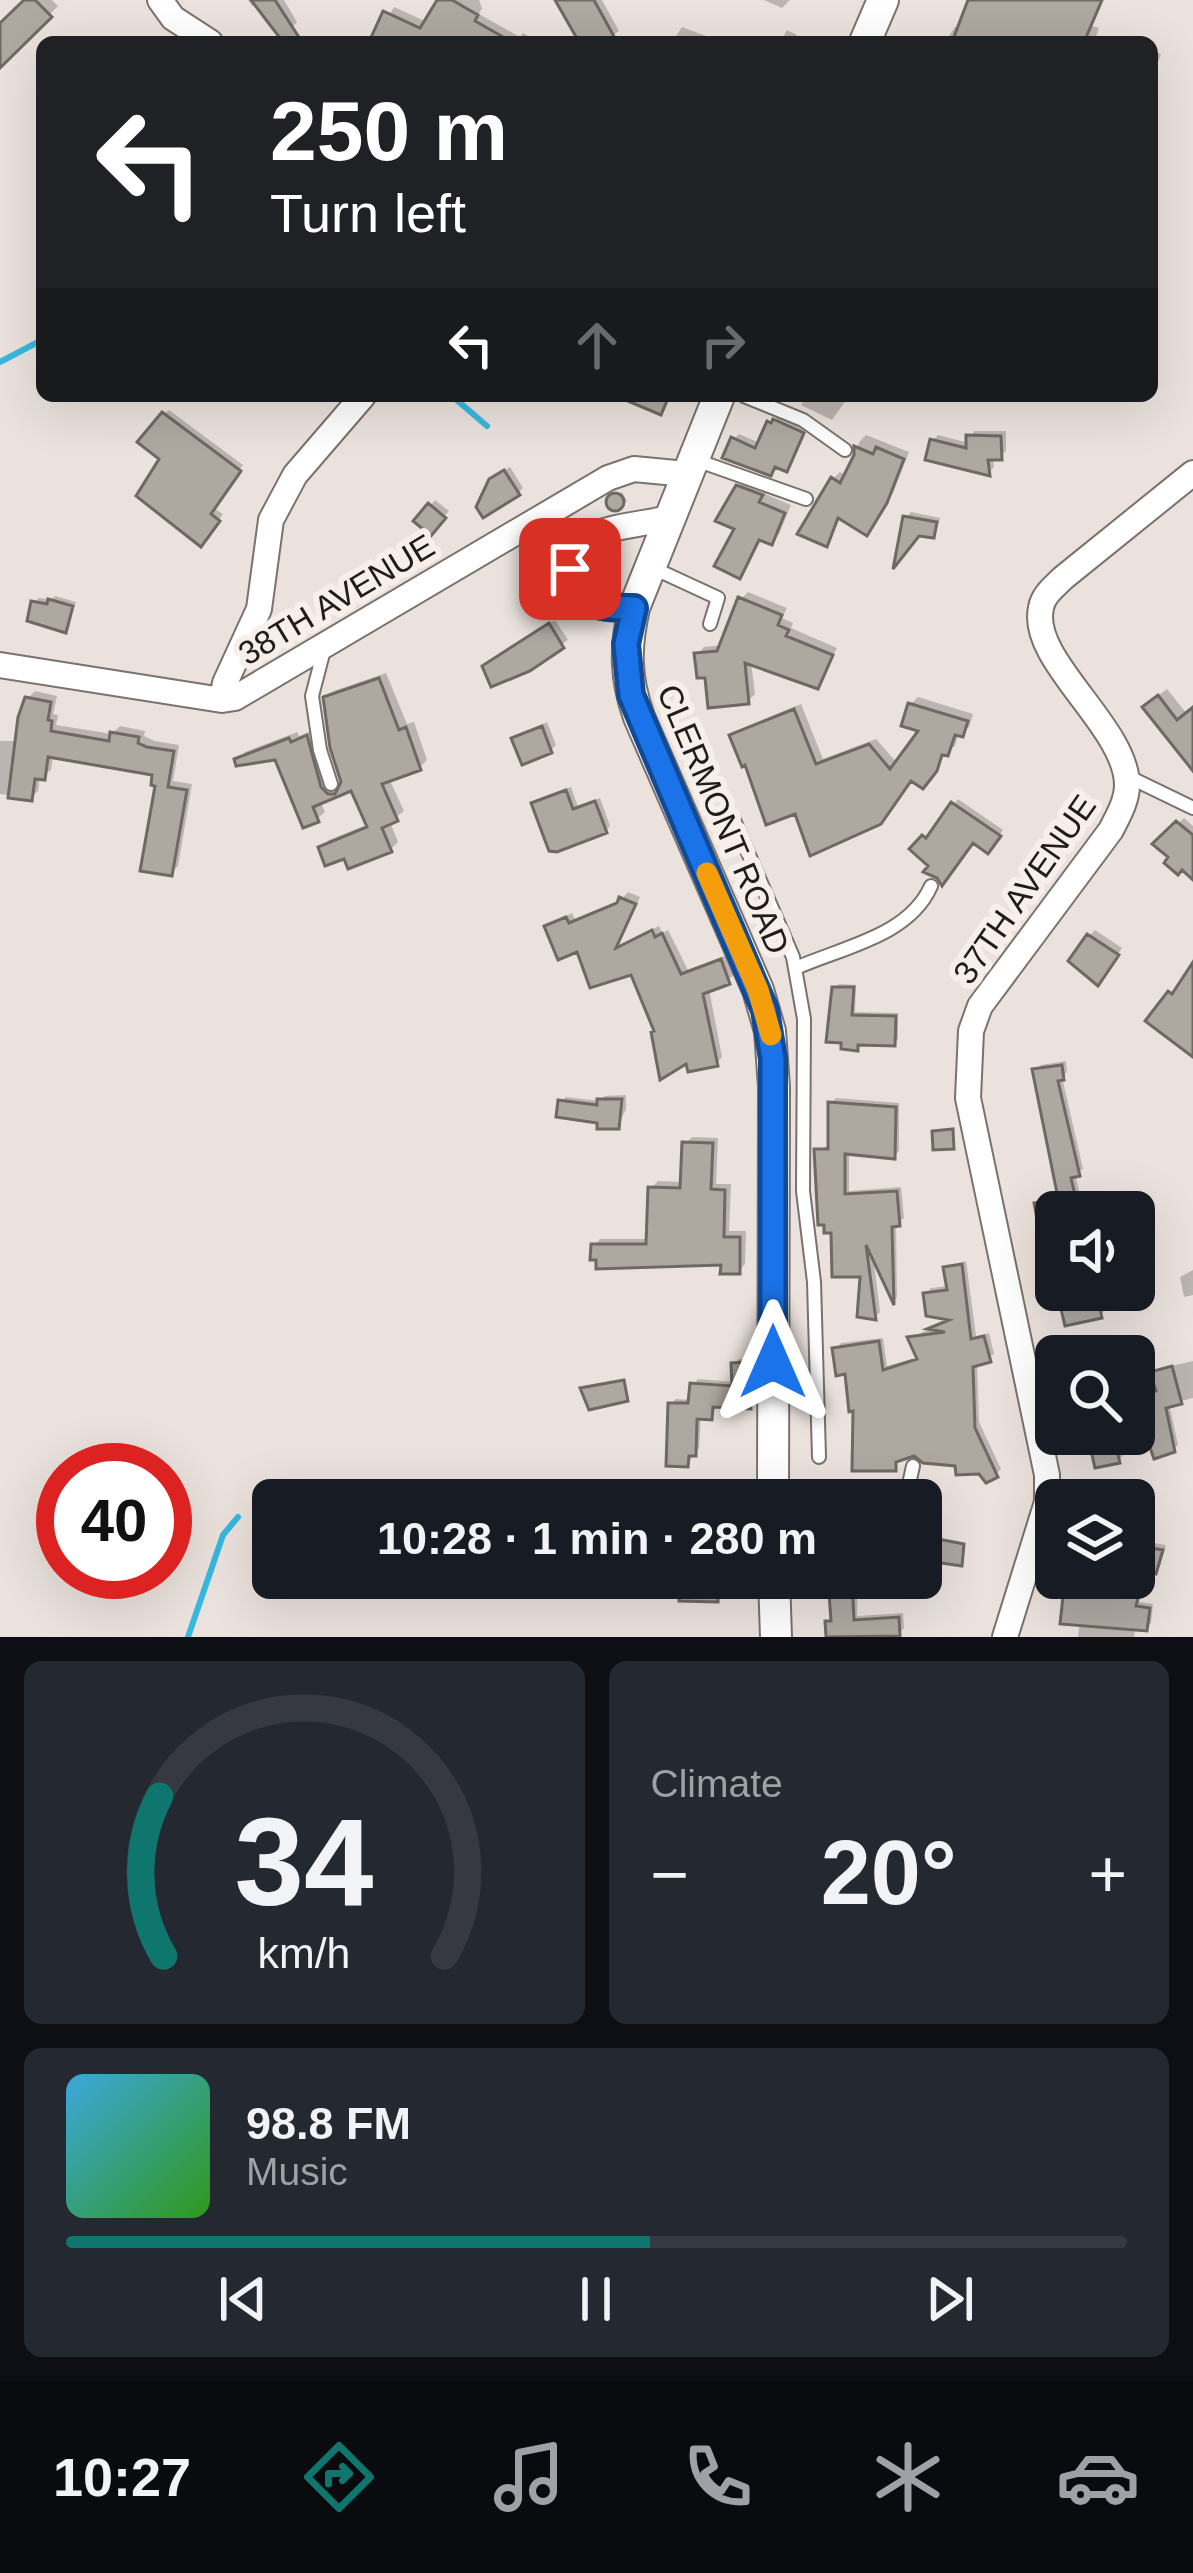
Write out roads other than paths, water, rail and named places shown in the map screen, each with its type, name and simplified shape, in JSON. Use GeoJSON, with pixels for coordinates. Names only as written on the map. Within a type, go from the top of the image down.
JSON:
{"type":"FeatureCollection","features":[{"type":"Feature","properties":{"kind":"street"},"geometry":{"type":"LineString","coordinates":[[160,0],[172,18],[200,36]]}},
{"type":"Feature","properties":{"kind":"street"},"geometry":{"type":"LineString","coordinates":[[868,36],[883,0]]}},
{"type":"Feature","properties":{"kind":"street"},"geometry":{"type":"LineString","coordinates":[[222,700],[225,683],[259,609],[271,520],[296,475],[358,402]]}},
{"type":"Feature","properties":{"kind":"street","name":"CLERMONT ROAD"},"geometry":{"type":"LineString","coordinates":[[716,402],[634,608],[626,644],[631,695],[765,1010],[788,1176],[774,1479]]}},
{"type":"Feature","properties":{"kind":"street","name":"38TH AVENUE"},"geometry":{"type":"LineString","coordinates":[[0,665],[222,700],[235,698],[608,478],[634,470],[689,466]]}},
{"type":"Feature","properties":{"kind":"street","name":"37TH AVENUE"},"geometry":{"type":"LineString","coordinates":[[1005,1637],[1043,1519],[1047,1474],[968,1097],[971,1031],[980,1006],[1112,830],[1124,806],[1125,776],[1111,740],[1048,646],[1040,625],[1041,608],[1063,578],[1193,473]]}},
{"type":"Feature","properties":{"kind":"street"},"geometry":{"type":"LineString","coordinates":[[634,608],[592,605],[579,596],[571,580],[572,558],[583,541],[595,535],[669,518]]}},
{"type":"Feature","properties":{"kind":"street"},"geometry":{"type":"LineString","coordinates":[[775,1599],[776,1637]]}},
{"type":"Feature","properties":{"kind":"lane"},"geometry":{"type":"LineString","coordinates":[[758,402],[803,420],[845,450]]}},
{"type":"Feature","properties":{"kind":"lane"},"geometry":{"type":"LineString","coordinates":[[689,466],[806,500]]}},
{"type":"Feature","properties":{"kind":"lane"},"geometry":{"type":"LineString","coordinates":[[650,566],[718,598],[710,624]]}},
{"type":"Feature","properties":{"kind":"lane"},"geometry":{"type":"LineString","coordinates":[[326,645],[312,696],[331,784]]}},
{"type":"Feature","properties":{"kind":"lane"},"geometry":{"type":"LineString","coordinates":[[1125,776],[1193,808]]}},
{"type":"Feature","properties":{"kind":"lane"},"geometry":{"type":"LineString","coordinates":[[734,818],[796,968],[805,1036],[788,1176],[814,1282],[819,1456]]}},
{"type":"Feature","properties":{"kind":"lane"},"geometry":{"type":"LineString","coordinates":[[796,968],[906,921],[931,886]]}},
{"type":"Feature","properties":{"kind":"lane"},"geometry":{"type":"LineString","coordinates":[[910,1479],[913,1466]]}},
{"type":"Feature","properties":{"kind":"waterway"},"geometry":{"type":"LineString","coordinates":[[0,362],[36,343]]}},
{"type":"Feature","properties":{"kind":"waterway"},"geometry":{"type":"LineString","coordinates":[[459,402],[487,426]]}},
{"type":"Feature","properties":{"kind":"waterway"},"geometry":{"type":"LineString","coordinates":[[188,1637],[223,1535],[238,1517]]}}]}
